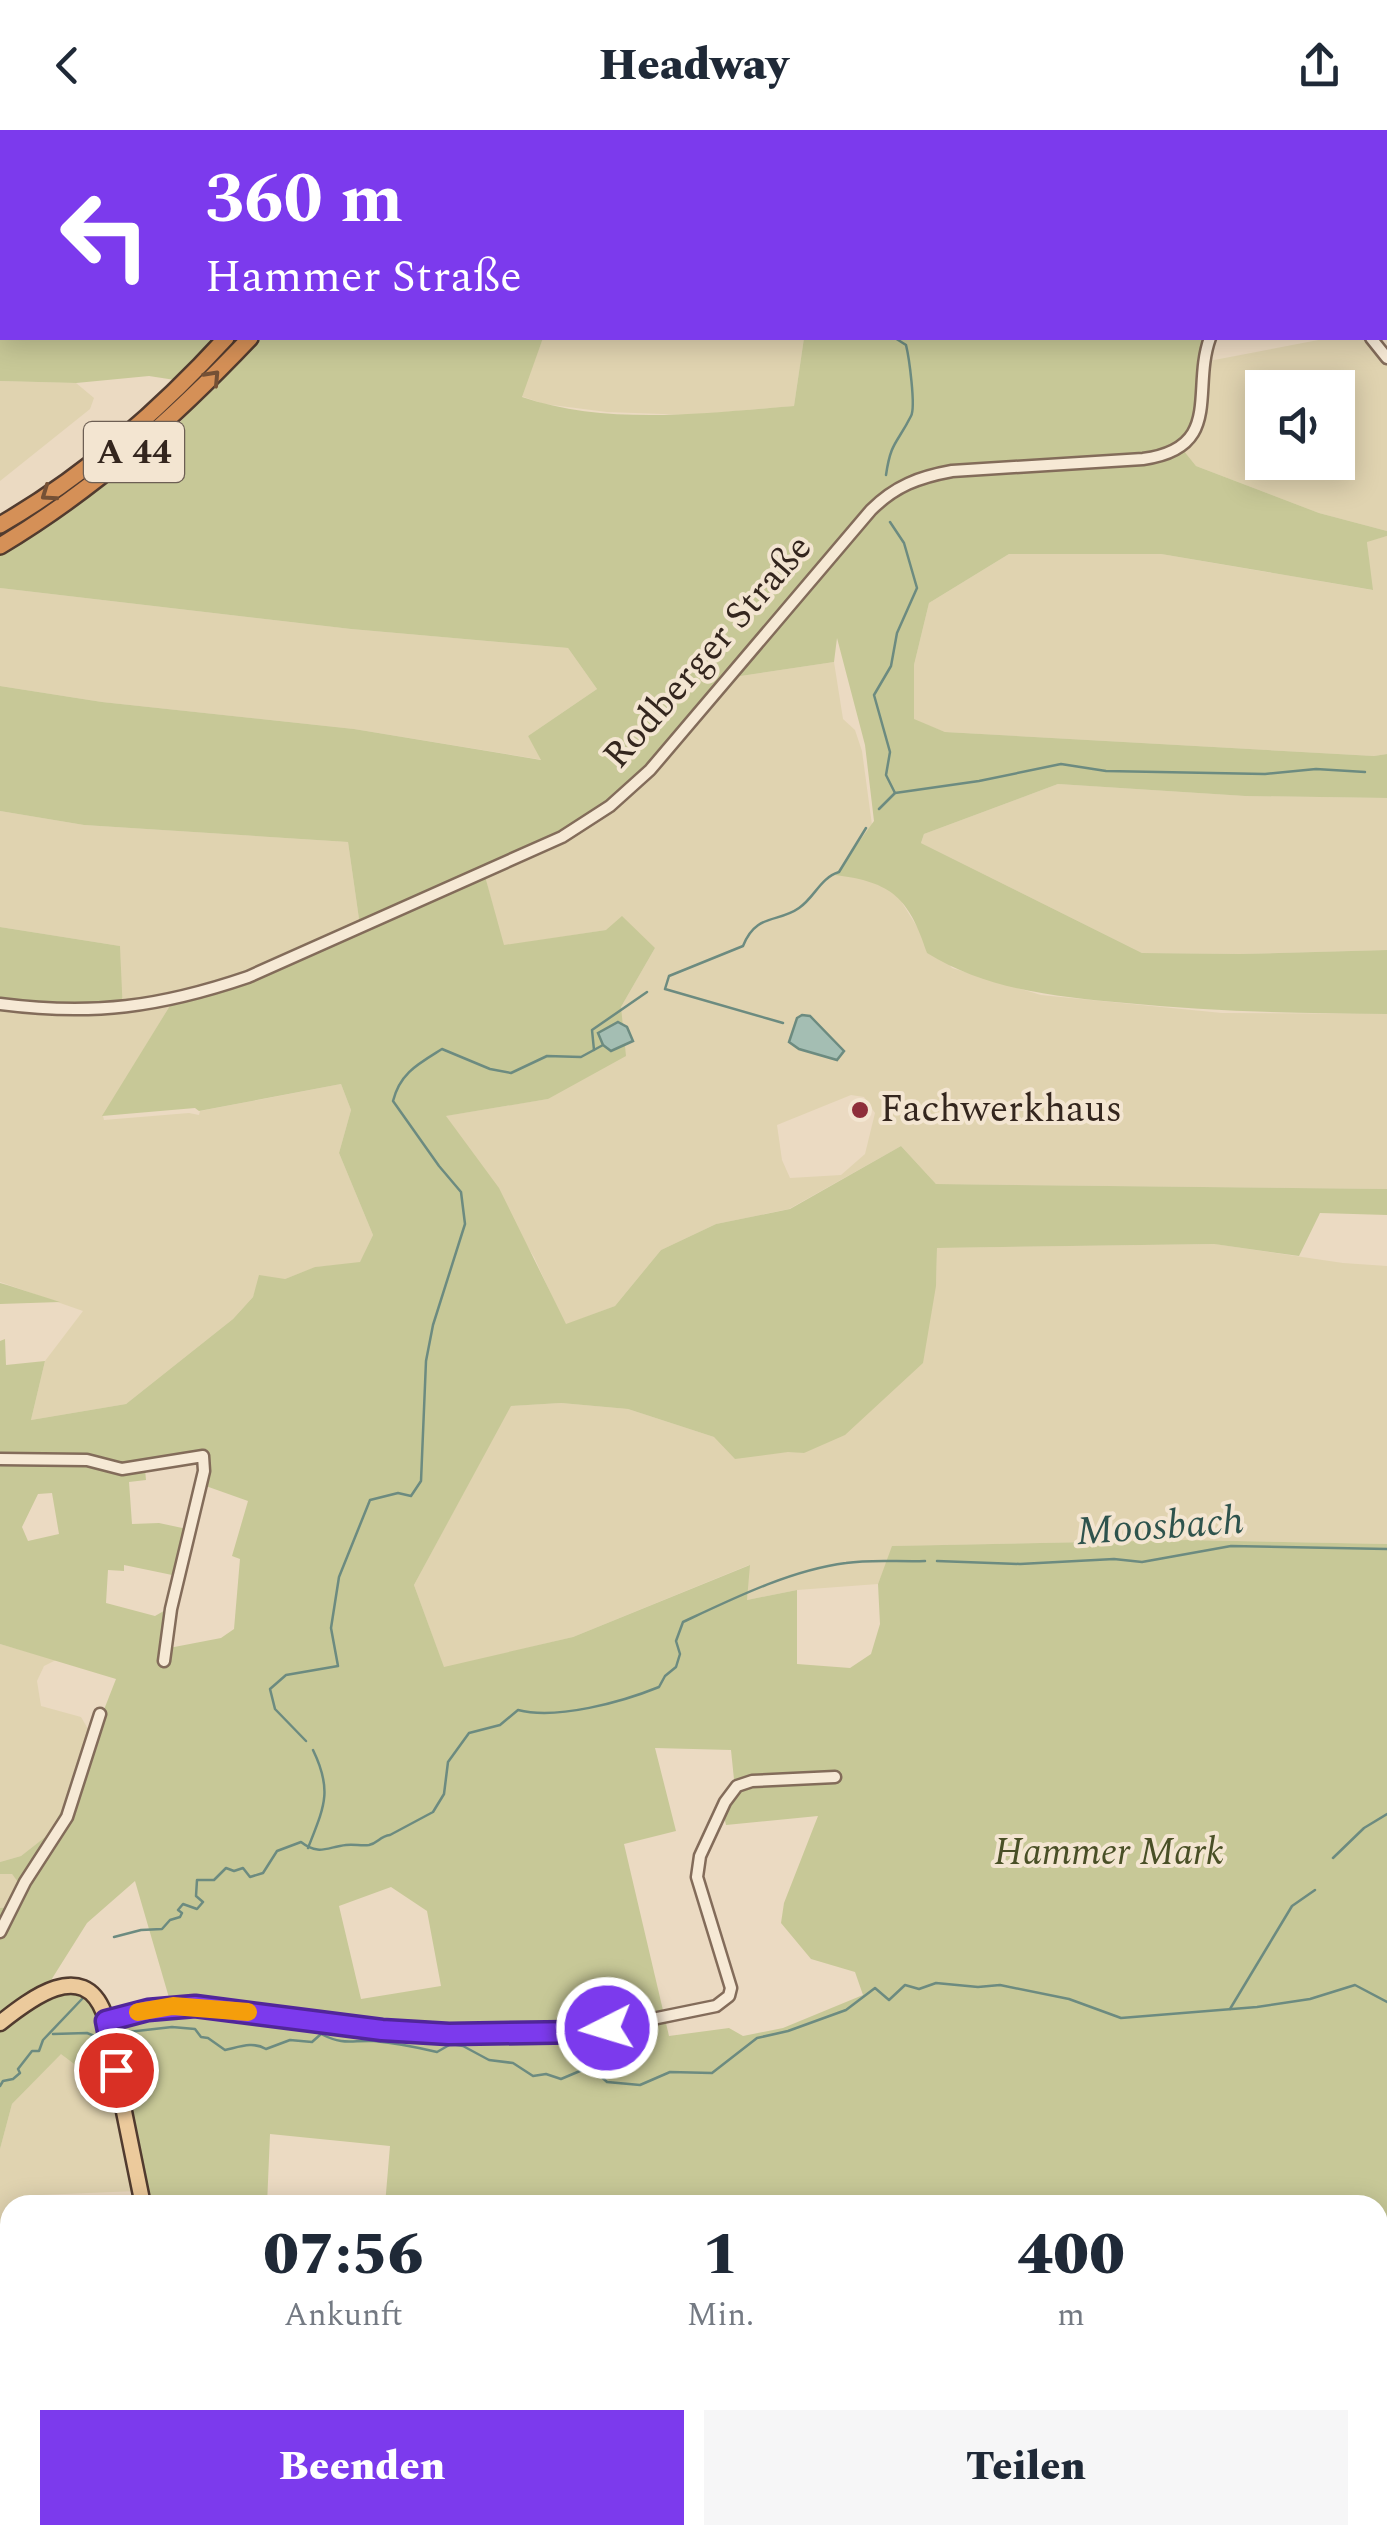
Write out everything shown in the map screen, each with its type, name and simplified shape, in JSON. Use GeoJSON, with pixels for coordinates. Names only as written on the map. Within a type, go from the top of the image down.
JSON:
{"type":"FeatureCollection","features":[{"type":"Feature","properties":{"kind":"highway","name":"A 44"},"geometry":{"type":"LineString","coordinates":[[0,526],[121,439],[178,391],[224,340]]}},
{"type":"Feature","properties":{"kind":"highway","name":"A 44"},"geometry":{"type":"LineString","coordinates":[[0,546],[133,453],[188,404],[248,340]]}},
{"type":"Feature","properties":{"kind":"main road"},"geometry":{"type":"LineString","coordinates":[[0,2023],[33,2000],[71,1985],[90,1990],[106,2021],[141,2195]]}},
{"type":"Feature","properties":{"kind":"street","name":"Rodberger Straße"},"geometry":{"type":"LineString","coordinates":[[0,1004],[82,1011],[138,1007],[218,987],[562,837],[610,806],[650,770],[890,492],[911,480],[952,470],[1143,458],[1171,451],[1188,438],[1199,420],[1209,340]]}},
{"type":"Feature","properties":{"kind":"street"},"geometry":{"type":"LineString","coordinates":[[0,1459],[88,1460],[122,1469],[203,1456],[204,1471],[171,1609],[164,1661]]}},
{"type":"Feature","properties":{"kind":"street"},"geometry":{"type":"LineString","coordinates":[[0,1932],[36,1864],[67,1817],[100,1714]]}},
{"type":"Feature","properties":{"kind":"street"},"geometry":{"type":"LineString","coordinates":[[106,2021],[148,2010],[195,2006],[382,2030],[449,2034],[584,2032],[716,2006],[729,1996],[731,1988],[696,1866],[725,1802],[737,1786],[752,1781],[835,1777]]}},
{"type":"Feature","properties":{"kind":"shaded area"},"geometry":{"type":"Polygon","coordinates":[[[542,340],[804,340],[794,406],[690,415],[607,412],[544,404],[521,396],[542,340]]]}},
{"type":"Feature","properties":{"kind":"shaded area"},"geometry":{"type":"Polygon","coordinates":[[[1319,340],[1368,340],[1387,363],[1387,531],[1319,513],[1196,466],[1184,451],[1198,438],[1206,418],[1209,361],[1319,340]]]}},
{"type":"Feature","properties":{"kind":"shaded area"},"geometry":{"type":"Polygon","coordinates":[[[0,381],[76,383],[94,398],[90,409],[0,481],[0,381]]]}},
{"type":"Feature","properties":{"kind":"shaded area"},"geometry":{"type":"Polygon","coordinates":[[[1387,536],[1387,754],[945,732],[914,720],[914,665],[929,603],[1009,554],[1161,554],[1372,590],[1367,541],[1387,536]]]}},
{"type":"Feature","properties":{"kind":"shaded area"},"geometry":{"type":"Polygon","coordinates":[[[0,588],[351,629],[568,648],[597,689],[528,736],[543,760],[354,729],[102,702],[0,686],[0,588]]]}},
{"type":"Feature","properties":{"kind":"shaded area"},"geometry":{"type":"Polygon","coordinates":[[[834,662],[843,719],[855,730],[862,751],[872,825],[836,874],[869,879],[896,893],[919,930],[952,968],[1041,995],[1222,1013],[1387,1014],[1387,1189],[936,1184],[901,1146],[789,1209],[716,1224],[661,1250],[615,1306],[565,1325],[534,1257],[445,1116],[548,1099],[621,1007],[655,948],[606,930],[503,946],[485,876],[734,677],[834,662]],[[851,1095],[777,1125],[782,1160],[790,1178],[841,1175],[865,1154],[875,1113],[864,1097],[851,1095]]]}},
{"type":"Feature","properties":{"kind":"shaded area"},"geometry":{"type":"Polygon","coordinates":[[[1058,784],[1245,796],[1387,798],[1387,950],[1142,953],[921,843],[924,834],[1058,784]]]}},
{"type":"Feature","properties":{"kind":"shaded area"},"geometry":{"type":"Polygon","coordinates":[[[0,811],[84,825],[348,842],[360,926],[247,975],[185,993],[121,1004],[120,946],[0,927],[0,811]]]}},
{"type":"Feature","properties":{"kind":"shaded area"},"geometry":{"type":"Polygon","coordinates":[[[171,1004],[104,1120],[199,1115],[200,1111],[341,1084],[351,1110],[339,1153],[373,1235],[360,1263],[316,1267],[285,1279],[258,1283],[253,1297],[233,1319],[126,1404],[31,1420],[45,1361],[83,1311],[0,1282],[0,1009],[123,1014],[171,1004]]]}},
{"type":"Feature","properties":{"kind":"shaded area"},"geometry":{"type":"Polygon","coordinates":[[[810,1016],[844,1051],[837,1060],[799,1049],[789,1042],[797,1018],[810,1016]]]}},
{"type":"Feature","properties":{"kind":"shaded area"},"geometry":{"type":"Polygon","coordinates":[[[618,1022],[627,1027],[633,1041],[611,1051],[598,1033],[618,1022]]]}},
{"type":"Feature","properties":{"kind":"shaded area"},"geometry":{"type":"Polygon","coordinates":[[[1215,1244],[1387,1266],[1387,1544],[1188,1540],[893,1546],[878,1584],[797,1590],[747,1600],[749,1565],[573,1637],[444,1668],[414,1585],[510,1406],[561,1403],[628,1409],[714,1437],[804,1453],[936,1286],[937,1248],[1215,1244]]]}},
{"type":"Feature","properties":{"kind":"shaded area"},"geometry":{"type":"Polygon","coordinates":[[[0,1644],[56,1660],[44,1666],[37,1681],[41,1706],[81,1717],[91,1734],[69,1807],[60,1813],[49,1834],[21,1856],[0,1862],[0,1644]]]}},
{"type":"Feature","properties":{"kind":"shaded area"},"geometry":{"type":"Polygon","coordinates":[[[0,1874],[12,1874],[19,1882],[10,1907],[0,1908],[0,1874]]]}},
{"type":"Feature","properties":{"kind":"shaded area"},"geometry":{"type":"Polygon","coordinates":[[[61,2053],[117,2097],[137,2191],[0,2195],[0,2149],[12,2104],[61,2053]]]}},
{"type":"Feature","properties":{"kind":"green space"},"geometry":{"type":"Polygon","coordinates":[[[0,340],[542,340],[522,397],[588,412],[657,415],[794,406],[804,340],[1204,340],[1195,412],[1181,438],[1167,450],[937,469],[909,477],[885,490],[640,778],[568,832],[360,926],[348,842],[84,825],[0,811],[0,686],[102,702],[354,729],[541,760],[528,736],[597,689],[568,648],[351,629],[0,588],[0,553],[41,530],[165,438],[214,386],[149,376],[76,383],[0,381],[0,340]]]}},
{"type":"Feature","properties":{"kind":"green space"},"geometry":{"type":"Polygon","coordinates":[[[1184,451],[1196,466],[1319,513],[1387,531],[1387,536],[1367,542],[1373,590],[1161,554],[1009,554],[929,603],[914,665],[914,719],[945,732],[1387,754],[1387,798],[1245,796],[1058,784],[924,834],[921,843],[1142,953],[1387,950],[1387,1014],[1224,1010],[1074,998],[1023,990],[950,966],[927,953],[913,919],[896,896],[871,882],[835,875],[874,821],[865,745],[837,638],[834,662],[734,677],[876,512],[908,487],[974,472],[1152,463],[1184,451]]]}},
{"type":"Feature","properties":{"kind":"green space","name":"Hammer Mark"},"geometry":{"type":"Polygon","coordinates":[[[485,876],[504,945],[606,930],[622,916],[655,948],[621,1007],[626,1056],[548,1099],[446,1116],[499,1188],[566,1324],[615,1306],[661,1250],[716,1224],[790,1209],[901,1146],[936,1184],[1387,1189],[1387,1215],[1320,1213],[1299,1256],[1214,1244],[937,1248],[936,1286],[923,1363],[845,1435],[804,1453],[735,1459],[714,1437],[628,1409],[561,1403],[511,1406],[414,1585],[444,1667],[573,1637],[750,1565],[747,1600],[797,1590],[797,1664],[850,1668],[871,1654],[880,1624],[878,1584],[892,1546],[1188,1540],[1387,1544],[1387,2195],[386,2195],[390,2146],[270,2134],[267,2195],[147,2195],[110,2023],[172,2008],[135,1881],[87,1923],[48,1985],[0,2018],[0,1908],[10,1907],[18,1882],[12,1874],[0,1874],[0,1862],[21,1856],[49,1834],[60,1813],[74,1803],[87,1753],[116,1679],[0,1644],[0,1341],[5,1339],[6,1365],[45,1361],[31,1420],[126,1404],[233,1319],[253,1297],[259,1275],[285,1279],[315,1267],[360,1262],[373,1235],[339,1153],[351,1110],[341,1084],[199,1111],[195,1108],[102,1116],[171,1004],[219,989],[485,876]],[[201,1459],[145,1469],[146,1480],[129,1482],[132,1524],[159,1523],[187,1529],[201,1459]],[[203,1485],[173,1607],[169,1648],[221,1638],[234,1629],[240,1559],[232,1556],[248,1501],[203,1485]],[[52,1493],[38,1494],[22,1527],[28,1541],[59,1534],[52,1493]],[[124,1565],[124,1571],[108,1570],[106,1603],[155,1616],[169,1608],[177,1576],[124,1565]],[[655,1748],[676,1831],[624,1844],[669,2036],[729,2028],[743,2036],[783,2028],[863,1995],[855,1972],[811,1959],[781,1923],[784,1903],[818,1816],[726,1825],[723,1812],[735,1789],[731,1750],[655,1748]],[[391,1887],[339,1906],[361,1999],[441,1986],[427,1911],[391,1887]]]}},
{"type":"Feature","properties":{"kind":"green space"},"geometry":{"type":"Polygon","coordinates":[[[0,927],[120,946],[123,1014],[0,1009],[0,927]]]}},
{"type":"Feature","properties":{"kind":"green space"},"geometry":{"type":"Polygon","coordinates":[[[0,1283],[7,1285],[60,1302],[0,1304],[0,1283]]]}},
{"type":"Feature","properties":{"kind":"green space"},"geometry":{"type":"Polygon","coordinates":[[[66,1992],[81,1996],[100,2018],[118,2097],[61,2054],[12,2104],[0,2149],[0,2032],[31,2009],[66,1992]]]}},
{"type":"Feature","properties":{"kind":"waterway"},"geometry":{"type":"LineString","coordinates":[[886,475],[892,449],[912,411],[906,345],[898,340]]}},
{"type":"Feature","properties":{"kind":"waterway"},"geometry":{"type":"LineString","coordinates":[[890,522],[904,543],[917,588],[897,633],[891,666],[874,695],[890,752],[886,775],[895,793]]}},
{"type":"Feature","properties":{"kind":"waterway"},"geometry":{"type":"LineString","coordinates":[[879,809],[895,793],[1061,764],[1106,771],[1365,772]]}},
{"type":"Feature","properties":{"kind":"waterway"},"geometry":{"type":"LineString","coordinates":[[783,1023],[665,989],[669,976],[743,946],[761,923],[799,908],[839,872],[866,828]]}},
{"type":"Feature","properties":{"kind":"waterway"},"geometry":{"type":"LineString","coordinates":[[594,1050],[592,1030],[647,992]]}},
{"type":"Feature","properties":{"kind":"waterway"},"geometry":{"type":"LineString","coordinates":[[306,1741],[275,1709],[270,1689],[286,1675],[338,1666],[331,1628],[339,1577],[370,1500],[398,1493],[411,1496],[421,1481],[426,1361],[433,1325],[465,1224],[461,1192],[393,1101],[396,1091],[411,1070],[442,1049],[490,1069],[511,1073],[547,1056],[581,1057],[603,1045]]}},
{"type":"Feature","properties":{"kind":"waterway","name":"Moosbach"},"geometry":{"type":"LineString","coordinates":[[937,1561],[1142,1562],[1231,1546],[1387,1549]]}},
{"type":"Feature","properties":{"kind":"waterway","name":"Moosbach"},"geometry":{"type":"LineString","coordinates":[[114,1937],[162,1929],[170,1920],[180,1917],[182,1913],[178,1910],[183,1904],[197,1909],[203,1902],[196,1896],[197,1880],[214,1880],[226,1868],[243,1868],[250,1877],[263,1873],[277,1851],[301,1842],[318,1850],[369,1845],[433,1812],[444,1794],[448,1762],[469,1733],[500,1725],[518,1710],[570,1711],[608,1704],[659,1687],[676,1667],[680,1654],[676,1641],[683,1622],[784,1578],[825,1567],[866,1561],[925,1561]]}},
{"type":"Feature","properties":{"kind":"waterway"},"geometry":{"type":"LineString","coordinates":[[308,1848],[324,1799],[323,1777],[313,1750]]}},
{"type":"Feature","properties":{"kind":"waterway"},"geometry":{"type":"LineString","coordinates":[[1333,1858],[1364,1828],[1387,1814]]}},
{"type":"Feature","properties":{"kind":"waterway"},"geometry":{"type":"LineString","coordinates":[[1230,2009],[1292,1906],[1315,1890]]}},
{"type":"Feature","properties":{"kind":"waterway"},"geometry":{"type":"LineString","coordinates":[[119,2033],[172,2027],[195,2029],[201,2037],[225,2050],[251,2045],[266,2049],[290,2040],[312,2042],[321,2034],[342,2041],[382,2042],[437,2052],[451,2044],[489,2060],[513,2063],[533,2076],[546,2074],[561,2079],[587,2068],[607,2082],[640,2085],[670,2072],[712,2073],[757,2038],[846,2010],[875,1988],[889,2000],[905,1985],[919,1989],[936,1983],[1000,1985],[1069,1999],[1121,2018],[1257,2007],[1310,1999],[1355,1985],[1387,2002]]}},
{"type":"Feature","properties":{"kind":"waterway","name":"Moosbach"},"geometry":{"type":"LineString","coordinates":[[0,2086],[20,2073],[18,2069],[32,2051],[39,2051],[43,2040],[82,1999]]}},
{"type":"Feature","properties":{"kind":"waterway"},"geometry":{"type":"LineString","coordinates":[[53,2034],[87,2033],[100,2038]]}},
{"type":"Feature","properties":{"kind":"slow traffic"},"geometry":{"type":"LineString","coordinates":[[138,2012],[195,2006],[248,2012]]}},
{"type":"Feature","properties":{"kind":"place","name":"Fachwerkhaus"},"geometry":{"type":"Point","coordinates":[860,1110]}},
{"type":"Feature","properties":{"kind":"route"},"geometry":{"type":"LineString","coordinates":[[116,2070],[106,2021],[173,2006],[449,2034],[584,2032],[607,2028]]}}]}
